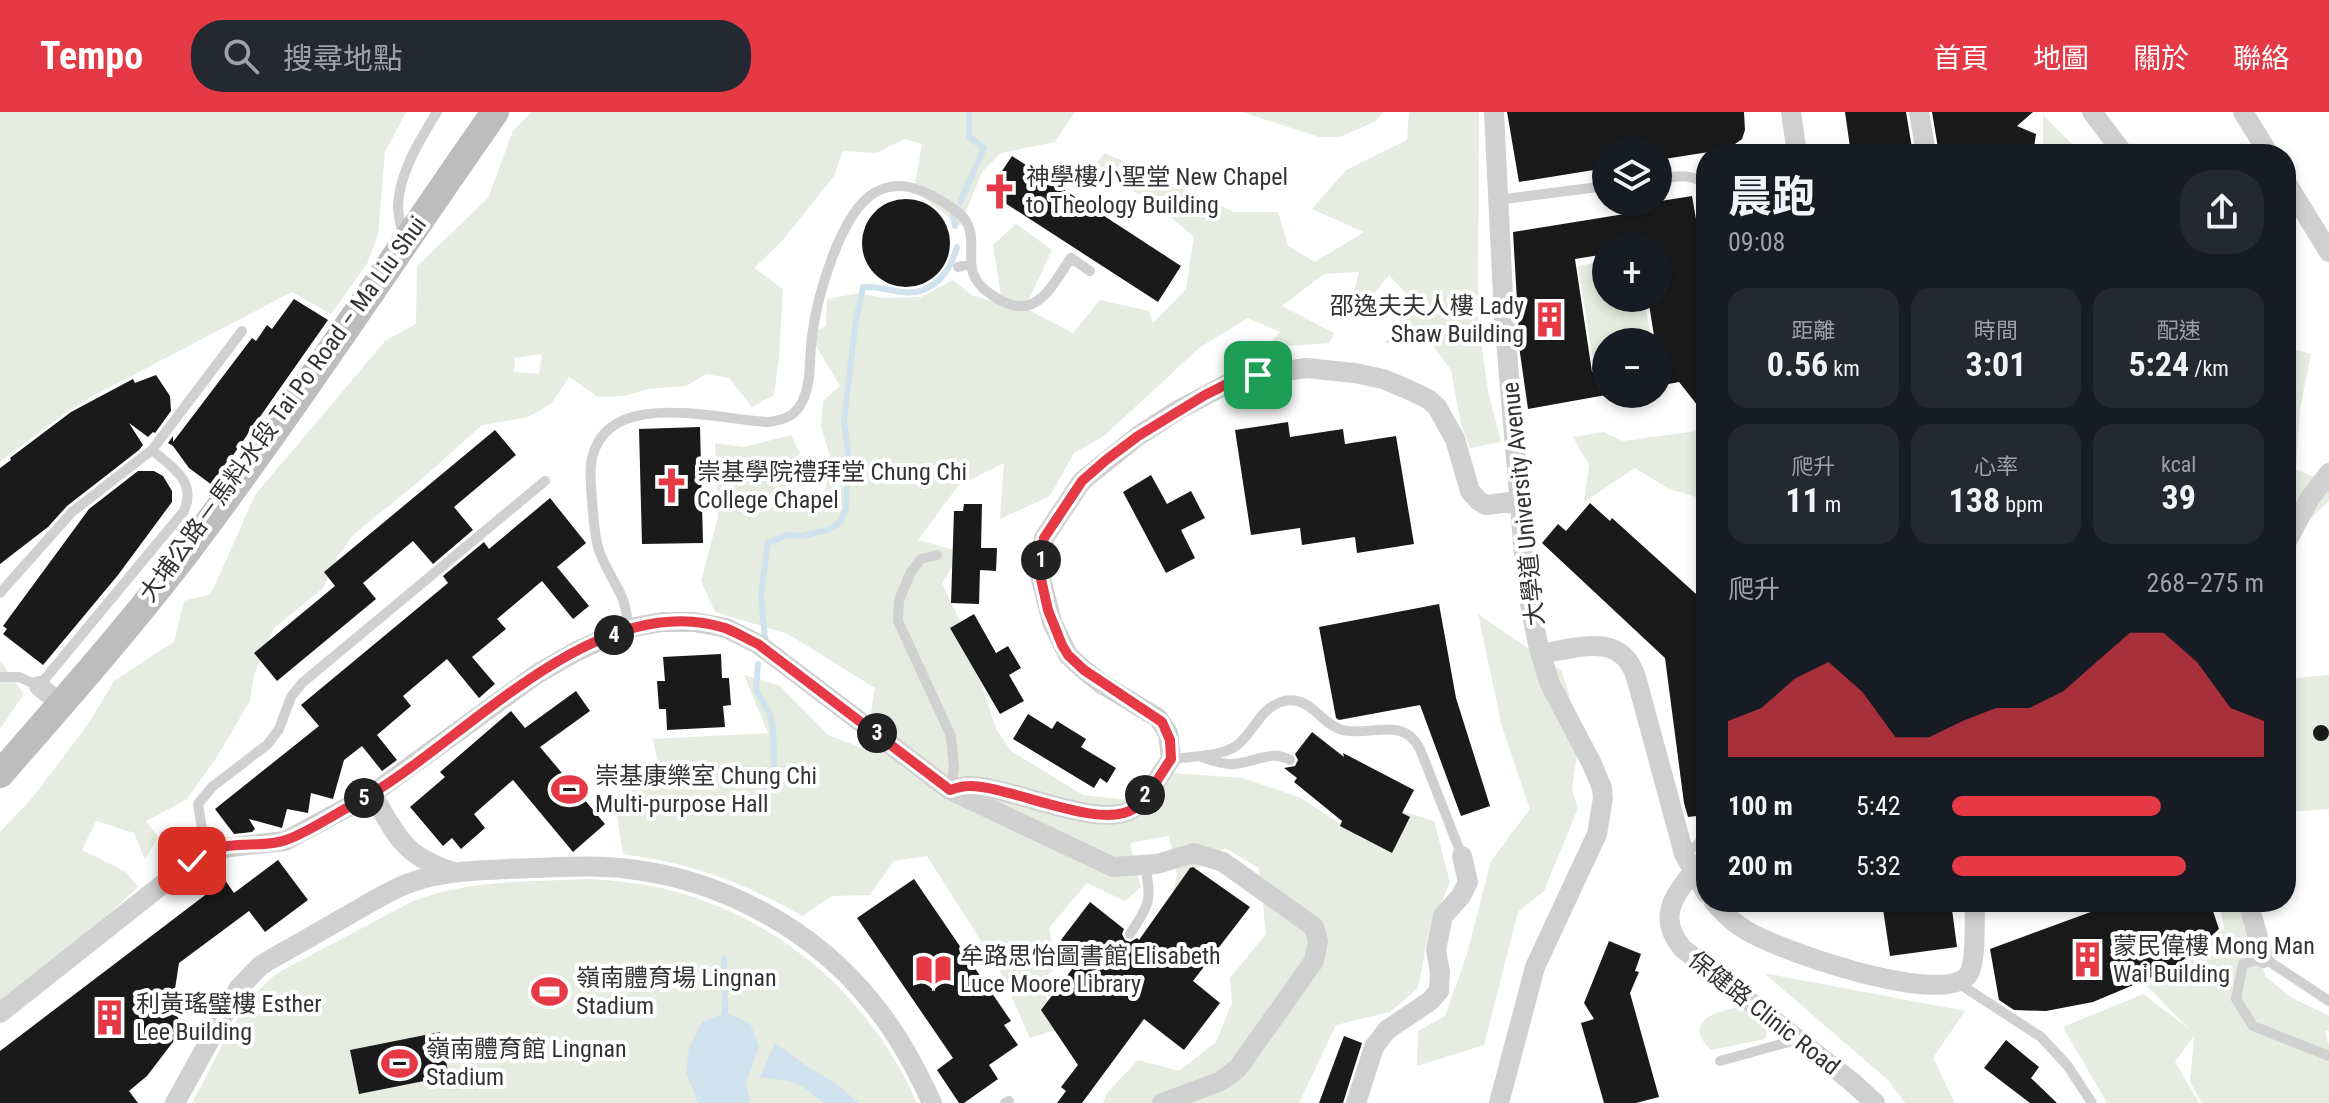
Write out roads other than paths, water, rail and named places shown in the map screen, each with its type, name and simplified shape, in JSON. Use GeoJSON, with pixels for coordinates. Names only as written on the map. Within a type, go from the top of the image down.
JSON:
{"type":"FeatureCollection","features":[{"type":"Feature","properties":{"kind":"main road","name":"大埔公路－馬料水段 Tai Po Road – Ma Liu Shui"},"geometry":{"type":"LineString","coordinates":[[0,774],[187,551],[495,112]]}},
{"type":"Feature","properties":{"kind":"street","name":"大學道 University Avenue"},"geometry":{"type":"LineString","coordinates":[[1494,112],[1497,200],[1527,589],[1550,684],[1598,777],[1603,808],[1590,852],[1535,967],[1499,1103]]}},
{"type":"Feature","properties":{"kind":"street"},"geometry":{"type":"LineString","coordinates":[[1791,112],[1795,144]]}},
{"type":"Feature","properties":{"kind":"street"},"geometry":{"type":"LineString","coordinates":[[1919,112],[1924,144]]}},
{"type":"Feature","properties":{"kind":"street"},"geometry":{"type":"LineString","coordinates":[[2092,112],[2116,144]]}},
{"type":"Feature","properties":{"kind":"street"},"geometry":{"type":"LineString","coordinates":[[2243,112],[2263,144]]}},
{"type":"Feature","properties":{"kind":"street"},"geometry":{"type":"LineString","coordinates":[[2296,198],[2329,252]]}},
{"type":"Feature","properties":{"kind":"street"},"geometry":{"type":"LineString","coordinates":[[950,790],[967,786],[988,788],[1082,813],[1123,813],[1136,806],[1171,759],[1168,733],[1158,718],[1102,684],[1068,655],[1052,622],[1041,579],[1042,550],[1044,538],[1082,481],[1138,436],[1229,383],[1306,368],[1383,379],[1428,399],[1437,407],[1455,439],[1470,491],[1479,501],[1486,505],[1518,501]]}},
{"type":"Feature","properties":{"kind":"street"},"geometry":{"type":"LineString","coordinates":[[2296,524],[2310,498],[2329,473]]}},
{"type":"Feature","properties":{"kind":"street"},"geometry":{"type":"LineString","coordinates":[[0,1013],[192,861],[214,849],[285,841],[372,794],[537,674],[577,651],[629,628],[680,621],[711,625],[739,634],[774,655],[950,790],[1113,867],[1157,864],[1194,853],[1223,862],[1309,921],[1318,941],[1314,961],[1238,1068],[1221,1081],[1162,1103]]}},
{"type":"Feature","properties":{"kind":"street"},"geometry":{"type":"LineString","coordinates":[[1541,654],[1600,645],[1619,652],[1631,663],[1688,864],[1696,877]]}},
{"type":"Feature","properties":{"kind":"street"},"geometry":{"type":"LineString","coordinates":[[39,686],[61,704]]}},
{"type":"Feature","properties":{"kind":"street"},"geometry":{"type":"LineString","coordinates":[[372,794],[405,847],[428,862],[454,872]]}},
{"type":"Feature","properties":{"kind":"street"},"geometry":{"type":"LineString","coordinates":[[392,890],[404,872],[405,847]]}},
{"type":"Feature","properties":{"kind":"street"},"geometry":{"type":"LineString","coordinates":[[1356,1103],[1374,1047],[1387,1030],[1430,1001],[1439,991],[1441,982],[1436,950],[1443,916],[1461,896],[1468,882],[1462,856]]}},
{"type":"Feature","properties":{"kind":"street","name":"保健路 Clinic Road"},"geometry":{"type":"LineString","coordinates":[[1688,864],[1668,913],[1674,938],[1692,958],[1875,1103]]}},
{"type":"Feature","properties":{"kind":"street"},"geometry":{"type":"LineString","coordinates":[[175,1103],[230,1002],[248,977],[273,958],[392,890],[454,872],[590,866],[630,869],[709,888],[746,903],[792,931],[845,973],[873,1003],[897,1035],[932,1103]]}},
{"type":"Feature","properties":{"kind":"street"},"geometry":{"type":"LineString","coordinates":[[1724,912],[1741,928],[1776,946],[1843,968],[1934,985],[1958,983],[1969,974],[1973,960],[1975,912]]}},
{"type":"Feature","properties":{"kind":"street"},"geometry":{"type":"LineString","coordinates":[[2251,912],[2264,958]]}},
{"type":"Feature","properties":{"kind":"lane"},"geometry":{"type":"LineString","coordinates":[[404,242],[398,207],[402,182],[416,146],[437,112]]}},
{"type":"Feature","properties":{"kind":"lane"},"geometry":{"type":"LineString","coordinates":[[1672,177],[1686,175],[1696,178]]}},
{"type":"Feature","properties":{"kind":"lane"},"geometry":{"type":"LineString","coordinates":[[629,628],[620,593],[600,555],[595,527],[590,480],[593,457],[601,437],[611,426],[630,417],[659,413],[690,413],[768,422],[793,415],[805,395],[816,310],[829,269],[852,215],[863,201],[891,186],[912,186],[959,213],[971,231],[971,264],[975,279],[982,288],[1014,307],[1038,301],[1071,258],[1090,271]]}},
{"type":"Feature","properties":{"kind":"lane"},"geometry":{"type":"LineString","coordinates":[[1497,200],[1592,188]]}},
{"type":"Feature","properties":{"kind":"lane"},"geometry":{"type":"LineString","coordinates":[[958,267],[971,264]]}},
{"type":"Feature","properties":{"kind":"lane"},"geometry":{"type":"LineString","coordinates":[[0,593],[72,512],[152,450],[242,331]]}},
{"type":"Feature","properties":{"kind":"lane"},"geometry":{"type":"LineString","coordinates":[[0,677],[19,677],[39,686],[184,511],[188,501],[186,484],[180,474],[152,450]]}},
{"type":"Feature","properties":{"kind":"lane"},"geometry":{"type":"LineString","coordinates":[[214,849],[202,829],[198,804],[212,787],[268,744],[279,729],[291,697],[302,683],[545,481]]}},
{"type":"Feature","properties":{"kind":"lane"},"geometry":{"type":"LineString","coordinates":[[937,555],[921,559],[911,572],[899,600],[898,621],[951,736],[955,756],[950,790]]}},
{"type":"Feature","properties":{"kind":"lane"},"geometry":{"type":"LineString","coordinates":[[1171,759],[1234,748],[1266,711],[1274,705],[1294,700],[1313,708],[1342,730],[1388,729],[1410,734],[1420,749],[1462,856]]}},
{"type":"Feature","properties":{"kind":"lane"},"geometry":{"type":"LineString","coordinates":[[1195,756],[1231,765],[1269,754],[1290,760]]}},
{"type":"Feature","properties":{"kind":"lane"},"geometry":{"type":"LineString","coordinates":[[1688,864],[1696,847]]}},
{"type":"Feature","properties":{"kind":"lane"},"geometry":{"type":"LineString","coordinates":[[1130,934],[1150,898],[1145,865]]}},
{"type":"Feature","properties":{"kind":"lane"},"geometry":{"type":"LineString","coordinates":[[2329,1001],[2264,958],[2243,964],[2236,999],[2253,1026],[2329,1056]]}},
{"type":"Feature","properties":{"kind":"lane"},"geometry":{"type":"LineString","coordinates":[[1958,983],[2041,1037],[2067,1065],[2092,1103]]}},
{"type":"Feature","properties":{"kind":"lane"},"geometry":{"type":"LineString","coordinates":[[1720,1061],[1796,1040]]}},
{"type":"Feature","properties":{"kind":"water"},"geometry":{"type":"Polygon","coordinates":[[[725,1013],[750,1023],[759,1046],[746,1083],[750,1103],[698,1103],[686,1072],[689,1048],[702,1022],[725,1013]]]}},
{"type":"Feature","properties":{"kind":"water"},"geometry":{"type":"Polygon","coordinates":[[[775,1043],[838,1085],[858,1103],[823,1103],[804,1087],[789,1081],[760,1077],[775,1043]]]}},
{"type":"Feature","properties":{"kind":"waterway"},"geometry":{"type":"LineString","coordinates":[[960,203],[984,148],[969,137],[969,112]]}},
{"type":"Feature","properties":{"kind":"waterway"},"geometry":{"type":"LineString","coordinates":[[953,216],[955,226]]}},
{"type":"Feature","properties":{"kind":"waterway"},"geometry":{"type":"LineString","coordinates":[[765,639],[761,594],[768,543],[786,535],[803,536],[830,529],[841,521],[846,509],[848,450],[844,422],[855,326],[863,287],[902,292],[922,290],[944,274],[957,247]]}},
{"type":"Feature","properties":{"kind":"waterway"},"geometry":{"type":"LineString","coordinates":[[758,664],[756,690],[769,712],[773,728],[774,764],[766,795]]}},
{"type":"Feature","properties":{"kind":"waterway"},"geometry":{"type":"LineString","coordinates":[[724,958],[725,1013]]}},
{"type":"Feature","properties":{"kind":"place","name":"神學樓小聖堂 New Chapel to Theology Building"},"geometry":{"type":"Point","coordinates":[1000,191]}},
{"type":"Feature","properties":{"kind":"place","name":"邵逸夫夫人樓 Lady Shaw Building"},"geometry":{"type":"Point","coordinates":[1550,320]}},
{"type":"Feature","properties":{"kind":"place","name":"崇基學院禮拜堂 Chung Chi College Chapel"},"geometry":{"type":"Point","coordinates":[671,486]}},
{"type":"Feature","properties":{"kind":"place","name":"崇基康樂室 Chung Chi Multi-purpose Hall"},"geometry":{"type":"Point","coordinates":[569,790]}},
{"type":"Feature","properties":{"kind":"place","name":"蒙民偉樓 Mong Man Wai Building"},"geometry":{"type":"Point","coordinates":[2087,960]}},
{"type":"Feature","properties":{"kind":"place","name":"牟路思怡圖書館 Elisabeth Luce Moore Library"},"geometry":{"type":"Point","coordinates":[934,970]}},
{"type":"Feature","properties":{"kind":"place","name":"嶺南體育場 Lingnan Stadium"},"geometry":{"type":"Point","coordinates":[550,992]}},
{"type":"Feature","properties":{"kind":"place","name":"利黃瑤璧樓 Esther Lee Building"},"geometry":{"type":"Point","coordinates":[110,1018]}},
{"type":"Feature","properties":{"kind":"place","name":"嶺南體育館 Lingnan Stadium"},"geometry":{"type":"Point","coordinates":[400,1063]}}]}
